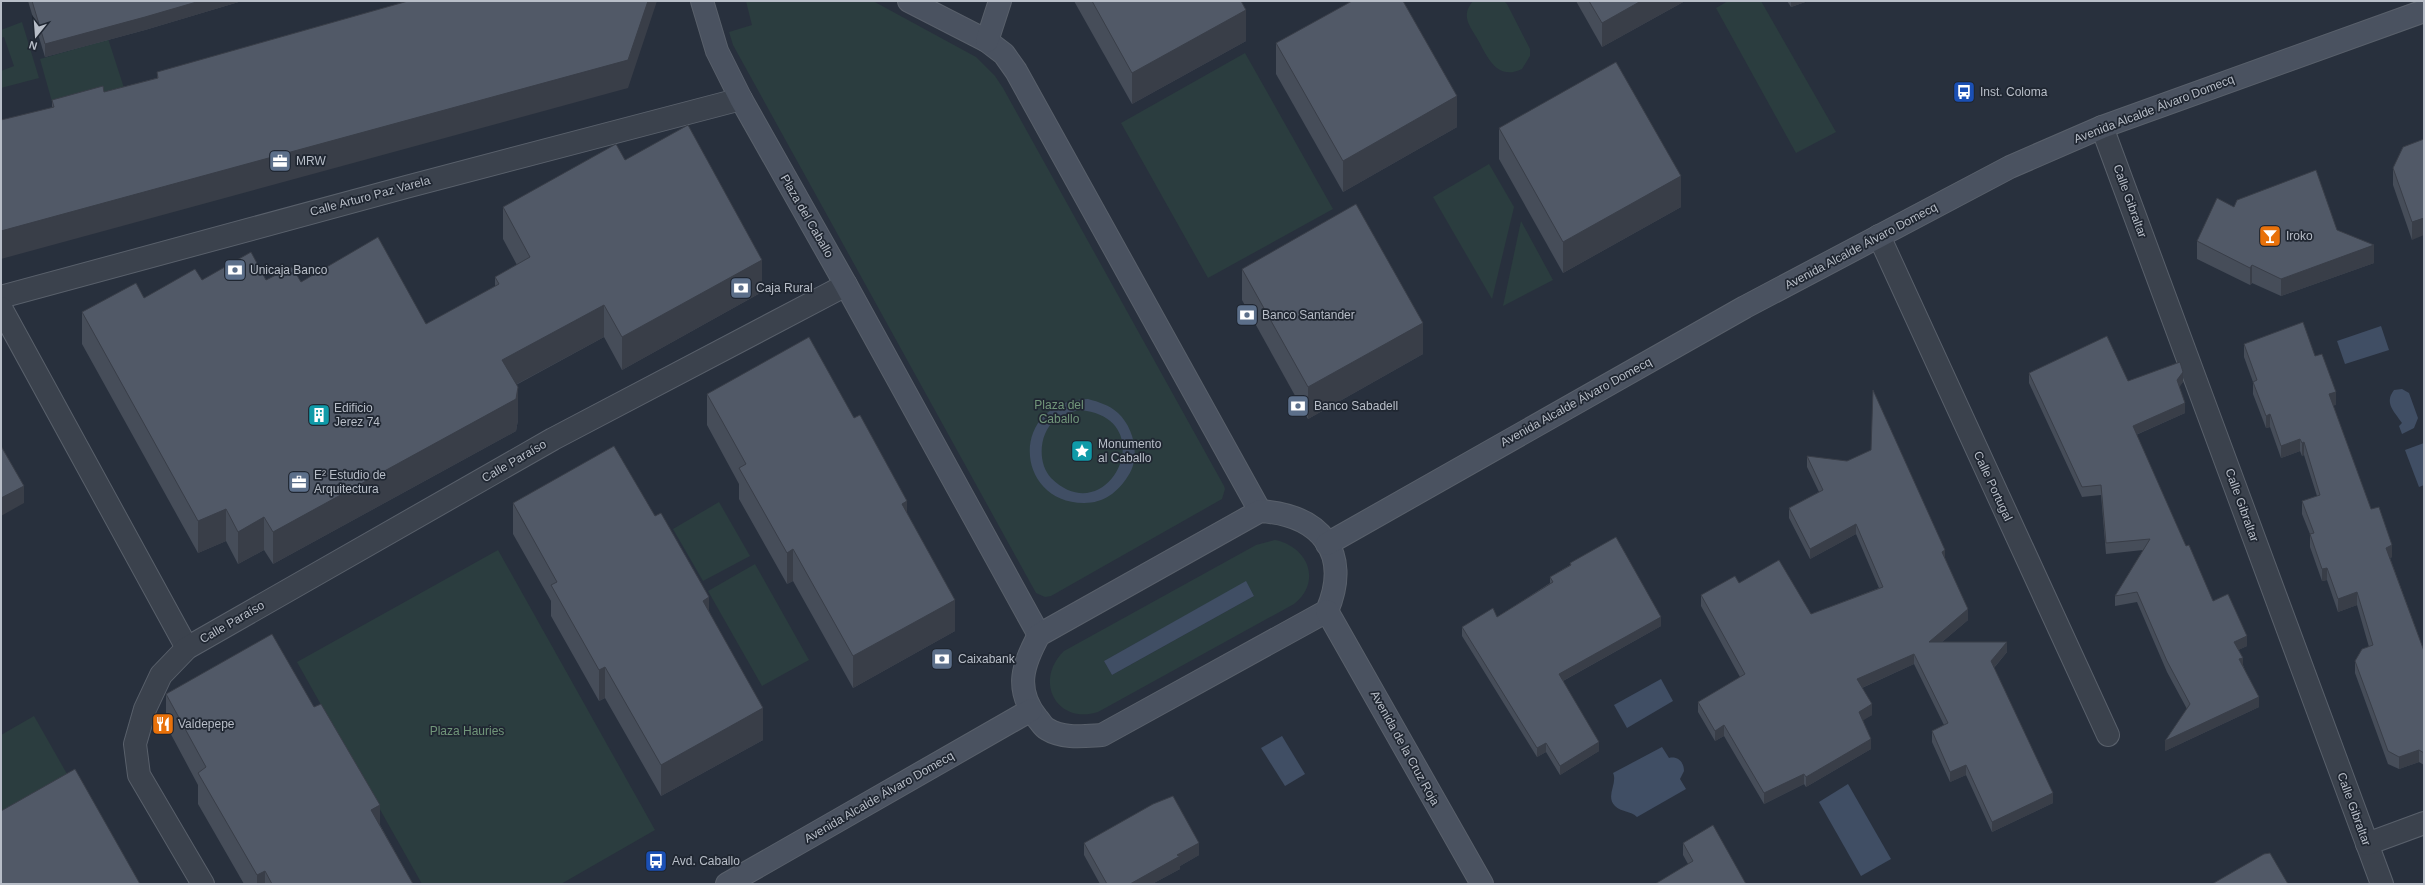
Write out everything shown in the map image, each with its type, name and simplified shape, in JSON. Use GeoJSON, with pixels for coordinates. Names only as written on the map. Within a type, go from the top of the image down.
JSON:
{"type":"FeatureCollection","features":[{"type":"Feature","properties":{"kind":"main road","name":"Plaza del Caballo"},"geometry":{"type":"LineString","coordinates":[[702,1],[717,51],[741,99],[846,285],[1039,635]]}},
{"type":"Feature","properties":{"kind":"main road"},"geometry":{"type":"LineString","coordinates":[[909,1],[987,41],[1004,54],[1016,71],[1260,511]]}},
{"type":"Feature","properties":{"kind":"main road"},"geometry":{"type":"LineString","coordinates":[[987,41],[1000,1]]}},
{"type":"Feature","properties":{"kind":"main road","name":"Avenida Alcalde Álvaro Domecq"},"geometry":{"type":"LineString","coordinates":[[1327,544],[1745,307],[2010,167],[2102,127],[2424,11]]}},
{"type":"Feature","properties":{"kind":"main road"},"geometry":{"type":"LineString","coordinates":[[1260,511],[1278,512],[1297,518],[1315,530],[1327,544],[1336,561],[1336,580],[1334,595],[1327,611],[1102,735],[1072,737],[1047,729],[1031,710],[1022,684],[1026,658],[1039,635],[1260,511]]}},
{"type":"Feature","properties":{"kind":"main road","name":"Avenida de la Cruz Roja"},"geometry":{"type":"LineString","coordinates":[[1327,611],[1482,884]]}},
{"type":"Feature","properties":{"kind":"main road","name":"Avenida Alcalde Álvaro Domecq"},"geometry":{"type":"LineString","coordinates":[[727,884],[1031,710]]}},
{"type":"Feature","properties":{"kind":"street","name":"Calle Arturo Paz Varela"},"geometry":{"type":"LineString","coordinates":[[1,297],[406,187],[741,99]]}},
{"type":"Feature","properties":{"kind":"street","name":"Calle Gibraltar"},"geometry":{"type":"LineString","coordinates":[[2102,127],[2382,884]]}},
{"type":"Feature","properties":{"kind":"street","name":"Calle Portugal"},"geometry":{"type":"LineString","coordinates":[[1879,236],[2108,735]]}},
{"type":"Feature","properties":{"kind":"street","name":"Calle Paraíso"},"geometry":{"type":"LineString","coordinates":[[203,884],[140,775],[135,744],[145,709],[161,675],[187,648],[553,439],[846,285]]}},
{"type":"Feature","properties":{"kind":"street","name":"Calle Paraíso"},"geometry":{"type":"LineString","coordinates":[[1,308],[187,648]]}},
{"type":"Feature","properties":{"kind":"street"},"geometry":{"type":"LineString","coordinates":[[2367,844],[2424,823]]}},
{"type":"Feature","properties":{"kind":"green space","name":"Plaza del Caballo"},"geometry":{"type":"Polygon","coordinates":[[[746,1],[873,1],[976,57],[995,76],[1224,486],[1225,489],[1222,499],[1051,596],[1045,597],[1036,593],[733,45],[729,32],[752,25],[746,1]]]}},
{"type":"Feature","properties":{"kind":"green space"},"geometry":{"type":"Polygon","coordinates":[[[1473,1],[1504,1],[1507,4],[1530,49],[1530,56],[1522,69],[1513,72],[1506,72],[1494,66],[1471,29],[1468,21],[1467,11],[1473,1]]]}},
{"type":"Feature","properties":{"kind":"green space"},"geometry":{"type":"Polygon","coordinates":[[[1728,1],[1761,1],[1836,132],[1796,153],[1716,8],[1728,1]]]}},
{"type":"Feature","properties":{"kind":"green space"},"geometry":{"type":"Polygon","coordinates":[[[102,20],[125,91],[54,109],[40,59],[96,43],[102,20]]]}},
{"type":"Feature","properties":{"kind":"green space"},"geometry":{"type":"Polygon","coordinates":[[[22,22],[39,78],[1,88],[1,71],[14,66],[4,37],[1,38],[1,30],[22,22]]]}},
{"type":"Feature","properties":{"kind":"green space"},"geometry":{"type":"Polygon","coordinates":[[[1245,53],[1333,209],[1208,278],[1121,123],[1245,53]]]}},
{"type":"Feature","properties":{"kind":"green space"},"geometry":{"type":"Polygon","coordinates":[[[1489,164],[1514,207],[1492,299],[1433,197],[1489,164]]]}},
{"type":"Feature","properties":{"kind":"green space"},"geometry":{"type":"Polygon","coordinates":[[[1521,221],[1553,280],[1503,306],[1521,221]]]}},
{"type":"Feature","properties":{"kind":"green space"},"geometry":{"type":"Polygon","coordinates":[[[719,502],[750,556],[703,581],[673,529],[719,502]]]}},
{"type":"Feature","properties":{"kind":"green space"},"geometry":{"type":"Polygon","coordinates":[[[1275,540],[1296,549],[1303,557],[1309,575],[1308,585],[1303,595],[1294,604],[1098,712],[1083,714],[1071,712],[1061,706],[1054,698],[1050,687],[1050,675],[1055,663],[1064,651],[1256,545],[1275,540]],[[1246,582],[1104,661],[1112,675],[1254,596],[1246,582]]]}},
{"type":"Feature","properties":{"kind":"green space","name":"Plaza Hauries"},"geometry":{"type":"Polygon","coordinates":[[[498,550],[655,830],[561,884],[422,884],[297,662],[498,550]]]}},
{"type":"Feature","properties":{"kind":"green space"},"geometry":{"type":"Polygon","coordinates":[[[755,564],[809,660],[762,686],[708,591],[755,564]]]}},
{"type":"Feature","properties":{"kind":"green space"},"geometry":{"type":"Polygon","coordinates":[[[34,716],[67,774],[1,812],[1,735],[34,716]]]}},
{"type":"Feature","properties":{"kind":"water"},"geometry":{"type":"Polygon","coordinates":[[[2381,326],[2389,350],[2345,364],[2337,341],[2381,326]]]}},
{"type":"Feature","properties":{"kind":"water"},"geometry":{"type":"Polygon","coordinates":[[[2402,389],[2409,393],[2418,418],[2414,428],[2402,434],[2399,426],[2402,423],[2391,407],[2390,399],[2394,390],[2402,389]]]}},
{"type":"Feature","properties":{"kind":"water"},"geometry":{"type":"Polygon","coordinates":[[[1088,399],[1100,403],[1111,408],[1124,419],[1132,435],[1135,452],[1132,468],[1120,487],[1104,499],[1084,503],[1061,499],[1044,487],[1033,471],[1030,452],[1033,433],[1044,416],[1062,404],[1088,399]],[[1080,410],[1070,412],[1055,420],[1046,432],[1042,448],[1043,464],[1046,472],[1051,478],[1072,491],[1091,492],[1107,483],[1118,468],[1123,450],[1119,432],[1105,418],[1080,410]]]}},
{"type":"Feature","properties":{"kind":"water"},"geometry":{"type":"Polygon","coordinates":[[[2424,443],[2424,485],[2419,487],[2405,450],[2424,443]]]}},
{"type":"Feature","properties":{"kind":"water"},"geometry":{"type":"Polygon","coordinates":[[[1246,581],[1254,596],[1112,675],[1104,661],[1246,581]]]}},
{"type":"Feature","properties":{"kind":"water"},"geometry":{"type":"Polygon","coordinates":[[[1661,679],[1673,701],[1627,728],[1614,705],[1661,679]]]}},
{"type":"Feature","properties":{"kind":"water"},"geometry":{"type":"Polygon","coordinates":[[[1282,736],[1305,774],[1285,786],[1261,748],[1282,736]]]}},
{"type":"Feature","properties":{"kind":"water"},"geometry":{"type":"Polygon","coordinates":[[[1662,747],[1669,758],[1675,758],[1682,762],[1684,771],[1680,779],[1686,789],[1637,817],[1617,808],[1612,802],[1611,798],[1614,781],[1613,773],[1662,747]]]}},
{"type":"Feature","properties":{"kind":"water"},"geometry":{"type":"Polygon","coordinates":[[[1848,784],[1891,859],[1861,876],[1819,802],[1848,784]]]}},
{"type":"Feature","properties":{"kind":"building"},"geometry":{"type":"Polygon","coordinates":[[[32,1],[200,1],[45,44],[32,1]]]}},
{"type":"Feature","properties":{"kind":"building"},"geometry":{"type":"Polygon","coordinates":[[[408,1],[648,1],[628,60],[1,231],[1,120],[54,107],[52,100],[103,86],[104,92],[158,78],[157,72],[408,1]]]}},
{"type":"Feature","properties":{"kind":"building"},"geometry":{"type":"Polygon","coordinates":[[[1092,1],[1241,1],[1246,10],[1132,73],[1092,1]]]}},
{"type":"Feature","properties":{"kind":"building"},"geometry":{"type":"Polygon","coordinates":[[[1352,1],[1403,1],[1457,96],[1343,161],[1276,43],[1352,1]]]}},
{"type":"Feature","properties":{"kind":"building"},"geometry":{"type":"Polygon","coordinates":[[[1589,1],[1641,1],[1602,23],[1589,1]]]}},
{"type":"Feature","properties":{"kind":"building"},"geometry":{"type":"Polygon","coordinates":[[[1616,62],[1681,176],[1563,242],[1499,128],[1616,62]]]}},
{"type":"Feature","properties":{"kind":"building"},"geometry":{"type":"Polygon","coordinates":[[[688,125],[762,260],[622,337],[604,305],[502,360],[518,387],[516,399],[273,532],[264,517],[238,532],[226,509],[198,521],[82,312],[136,283],[144,298],[195,269],[202,280],[251,252],[266,280],[292,267],[301,282],[378,237],[426,324],[499,284],[495,277],[530,257],[503,207],[616,144],[625,160],[688,125]]]}},
{"type":"Feature","properties":{"kind":"building"},"geometry":{"type":"Polygon","coordinates":[[[2424,139],[2424,218],[2412,222],[2393,168],[2403,147],[2424,139]]]}},
{"type":"Feature","properties":{"kind":"building","name":"Iroko"},"geometry":{"type":"Polygon","coordinates":[[[2316,170],[2337,230],[2374,245],[2281,279],[2252,265],[2250,268],[2197,241],[2217,198],[2234,207],[2237,200],[2316,170]]]}},
{"type":"Feature","properties":{"kind":"building"},"geometry":{"type":"Polygon","coordinates":[[[1356,204],[1423,323],[1308,387],[1242,269],[1356,204]]]}},
{"type":"Feature","properties":{"kind":"building"},"geometry":{"type":"Polygon","coordinates":[[[2303,322],[2315,356],[2322,354],[2336,392],[2329,394],[2371,509],[2379,507],[2392,545],[2386,548],[2424,651],[2424,753],[2419,750],[2399,757],[2388,751],[2355,661],[2362,649],[2373,645],[2357,592],[2338,599],[2327,568],[2322,569],[2310,534],[2314,533],[2302,501],[2320,495],[2304,442],[2302,443],[2300,439],[2281,446],[2270,414],[2266,416],[2253,382],[2257,380],[2244,344],[2303,322]]]}},
{"type":"Feature","properties":{"kind":"building"},"geometry":{"type":"Polygon","coordinates":[[[2107,336],[2128,381],[2180,362],[2183,372],[2177,380],[2185,403],[2133,426],[2186,546],[2189,545],[2213,601],[2228,594],[2247,636],[2234,642],[2243,658],[2239,659],[2259,697],[2165,741],[2190,704],[2167,661],[2137,592],[2115,596],[2150,539],[2106,543],[2101,485],[2082,487],[2029,373],[2107,336]]]}},
{"type":"Feature","properties":{"kind":"building"},"geometry":{"type":"Polygon","coordinates":[[[809,337],[854,418],[860,415],[907,501],[902,504],[955,600],[853,656],[793,549],[787,553],[739,468],[746,464],[707,394],[809,337]]]}},
{"type":"Feature","properties":{"kind":"building"},"geometry":{"type":"Polygon","coordinates":[[[1873,390],[1945,550],[1942,552],[1968,609],[1929,642],[2007,642],[1991,661],[2053,793],[1992,822],[1966,765],[1950,772],[1932,731],[1948,723],[1914,654],[1857,679],[1872,704],[1859,712],[1871,739],[1806,777],[1804,774],[1764,793],[1724,725],[1715,731],[1698,702],[1745,674],[1701,595],[1735,576],[1739,583],[1779,560],[1811,614],[1883,587],[1856,524],[1810,549],[1789,508],[1823,490],[1807,456],[1847,461],[1871,450],[1873,390]]]}},
{"type":"Feature","properties":{"kind":"building"},"geometry":{"type":"Polygon","coordinates":[[[1,446],[24,486],[1,498],[1,446]]]}},
{"type":"Feature","properties":{"kind":"building"},"geometry":{"type":"Polygon","coordinates":[[[614,446],[655,516],[661,513],[709,597],[703,601],[763,708],[661,765],[605,667],[599,670],[551,585],[557,582],[513,503],[614,446]]]}},
{"type":"Feature","properties":{"kind":"building"},"geometry":{"type":"Polygon","coordinates":[[[1616,537],[1661,617],[1559,674],[1599,742],[1560,766],[1546,743],[1537,748],[1462,627],[1493,608],[1497,617],[1553,582],[1550,577],[1571,565],[1570,563],[1616,537]]]}},
{"type":"Feature","properties":{"kind":"building"},"geometry":{"type":"Polygon","coordinates":[[[272,634],[314,707],[321,704],[380,805],[371,810],[413,884],[272,884],[265,871],[257,875],[198,773],[206,767],[166,694],[272,634]]]}},
{"type":"Feature","properties":{"kind":"building"},"geometry":{"type":"Polygon","coordinates":[[[75,769],[140,884],[1,884],[1,811],[75,769]]]}},
{"type":"Feature","properties":{"kind":"building"},"geometry":{"type":"Polygon","coordinates":[[[1173,796],[1199,843],[1177,855],[1180,856],[1130,884],[1107,884],[1084,843],[1153,804],[1173,796]]]}},
{"type":"Feature","properties":{"kind":"building"},"geometry":{"type":"Polygon","coordinates":[[[1713,825],[1746,884],[1655,884],[1693,861],[1683,843],[1713,825]]]}},
{"type":"Feature","properties":{"kind":"building"},"geometry":{"type":"Polygon","coordinates":[[[2270,853],[2288,884],[2212,884],[2264,854],[2270,853]]]}},
{"type":"Feature","properties":{"kind":"place","name":"Inst. Coloma"},"geometry":{"type":"Point","coordinates":[1964,92]}},
{"type":"Feature","properties":{"kind":"place","name":"MRW"},"geometry":{"type":"Point","coordinates":[280,161]}},
{"type":"Feature","properties":{"kind":"place","name":"Iroko"},"geometry":{"type":"Point","coordinates":[2270,236]}},
{"type":"Feature","properties":{"kind":"place","name":"Unicaja Banco"},"geometry":{"type":"Point","coordinates":[235,270]}},
{"type":"Feature","properties":{"kind":"place","name":"Caja Rural"},"geometry":{"type":"Point","coordinates":[741,288]}},
{"type":"Feature","properties":{"kind":"place","name":"Banco Santander"},"geometry":{"type":"Point","coordinates":[1247,315]}},
{"type":"Feature","properties":{"kind":"place","name":"Banco Sabadell"},"geometry":{"type":"Point","coordinates":[1298,406]}},
{"type":"Feature","properties":{"kind":"place","name":"Edificio Jerez 74"},"geometry":{"type":"Point","coordinates":[319,415]}},
{"type":"Feature","properties":{"kind":"place","name":"Monumento al Caballo"},"geometry":{"type":"Point","coordinates":[1082,451]}},
{"type":"Feature","properties":{"kind":"place","name":"E² Estudio de Arquitectura"},"geometry":{"type":"Point","coordinates":[299,482]}},
{"type":"Feature","properties":{"kind":"place","name":"Caixabank"},"geometry":{"type":"Point","coordinates":[942,659]}},
{"type":"Feature","properties":{"kind":"place","name":"Valdepepe"},"geometry":{"type":"Point","coordinates":[163,724]}},
{"type":"Feature","properties":{"kind":"place","name":"Avd. Caballo"},"geometry":{"type":"Point","coordinates":[656,861]}}]}
